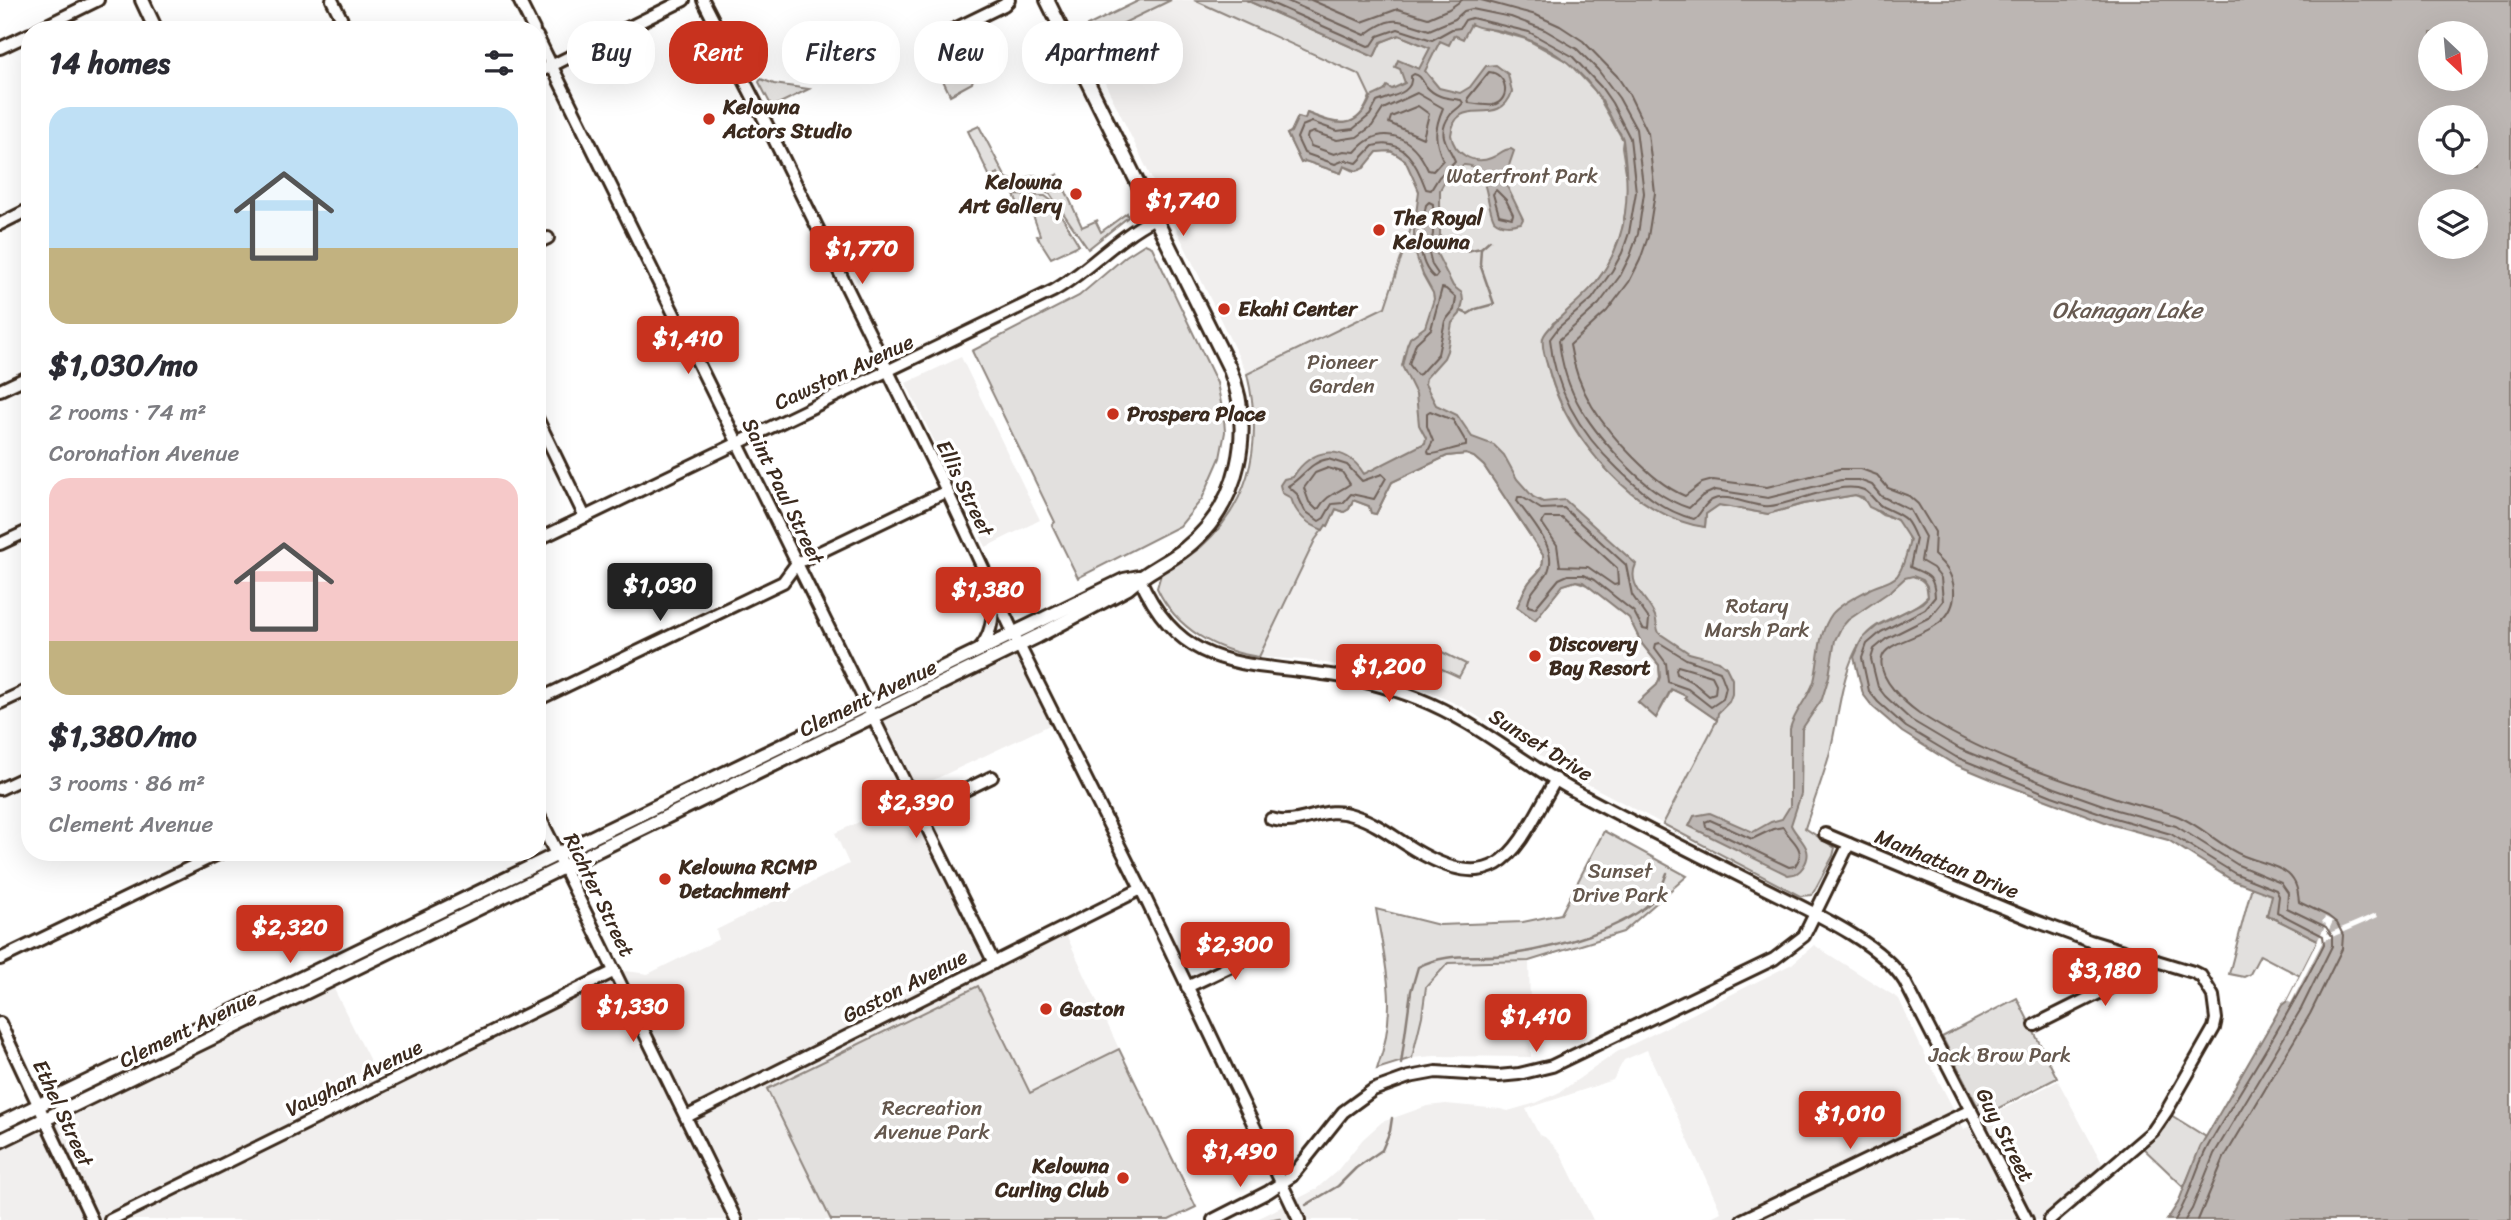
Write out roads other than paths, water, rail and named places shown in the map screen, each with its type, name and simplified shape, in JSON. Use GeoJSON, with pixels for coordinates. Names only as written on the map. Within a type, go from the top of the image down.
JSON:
{"type":"FeatureCollection","features":[{"type":"Feature","properties":{"kind":"main road"},"geometry":{"type":"LineString","coordinates":[[142,0],[152,21]]}},
{"type":"Feature","properties":{"kind":"main road","name":"Clement Avenue"},"geometry":{"type":"LineString","coordinates":[[0,1141],[872,716],[1124,580],[1139,577],[1186,548],[1209,525],[1222,506],[1237,472],[1242,429],[1233,377],[1047,0]]}},
{"type":"Feature","properties":{"kind":"main road","name":"Clement Avenue"},"geometry":{"type":"LineString","coordinates":[[546,859],[977,650],[1016,639]]}},
{"type":"Feature","properties":{"kind":"main road","name":"Richter Street"},"geometry":{"type":"LineString","coordinates":[[546,832],[557,854]]}},
{"type":"Feature","properties":{"kind":"main road","name":"Clement Avenue"},"geometry":{"type":"LineString","coordinates":[[0,1124],[543,861]]}},
{"type":"Feature","properties":{"kind":"street"},"geometry":{"type":"LineString","coordinates":[[55,21],[98,0]]}},
{"type":"Feature","properties":{"kind":"street"},"geometry":{"type":"LineString","coordinates":[[332,0],[342,21]]}},
{"type":"Feature","properties":{"kind":"street"},"geometry":{"type":"LineString","coordinates":[[519,0],[530,21]]}},
{"type":"Feature","properties":{"kind":"street"},"geometry":{"type":"LineString","coordinates":[[546,68],[684,0]]}},
{"type":"Feature","properties":{"kind":"street","name":"Ellis Street"},"geometry":{"type":"LineString","coordinates":[[704,0],[947,491],[1016,639],[1141,889],[1300,1220]]}},
{"type":"Feature","properties":{"kind":"street"},"geometry":{"type":"LineString","coordinates":[[971,21],[1009,0]]}},
{"type":"Feature","properties":{"kind":"street"},"geometry":{"type":"LineString","coordinates":[[0,48],[21,38]]}},
{"type":"Feature","properties":{"kind":"street","name":"Saint Paul Street"},"geometry":{"type":"LineString","coordinates":[[546,53],[994,963]]}},
{"type":"Feature","properties":{"kind":"street"},"geometry":{"type":"LineString","coordinates":[[0,224],[21,214]]}},
{"type":"Feature","properties":{"kind":"street","name":"Cawston Avenue"},"geometry":{"type":"LineString","coordinates":[[546,536],[887,373],[1067,283],[1119,239],[1155,218]]}},
{"type":"Feature","properties":{"kind":"street"},"geometry":{"type":"LineString","coordinates":[[0,390],[21,380]]}},
{"type":"Feature","properties":{"kind":"street"},"geometry":{"type":"LineString","coordinates":[[546,437],[585,517]]}},
{"type":"Feature","properties":{"kind":"street"},"geometry":{"type":"LineString","coordinates":[[546,697],[783,582],[797,563],[947,491]]}},
{"type":"Feature","properties":{"kind":"street"},"geometry":{"type":"LineString","coordinates":[[0,544],[21,534]]}},
{"type":"Feature","properties":{"kind":"street","name":"Sunset Drive"},"geometry":{"type":"LineString","coordinates":[[1139,577],[1167,621],[1181,636],[1207,653],[1247,666],[1343,677],[1394,690],[1439,708],[1474,726],[1556,779],[1816,915]]}},
{"type":"Feature","properties":{"kind":"street"},"geometry":{"type":"LineString","coordinates":[[977,650],[985,643],[990,625],[993,608],[991,586]]}},
{"type":"Feature","properties":{"kind":"street"},"geometry":{"type":"LineString","coordinates":[[0,703],[21,692]]}},
{"type":"Feature","properties":{"kind":"street"},"geometry":{"type":"LineString","coordinates":[[920,812],[992,777]]}},
{"type":"Feature","properties":{"kind":"street"},"geometry":{"type":"LineString","coordinates":[[0,789],[21,779]]}},
{"type":"Feature","properties":{"kind":"street"},"geometry":{"type":"LineString","coordinates":[[1271,819],[1285,822],[1328,813],[1354,815],[1375,824],[1424,855],[1450,867],[1476,872],[1499,863],[1510,854],[1523,837],[1556,779]]}},
{"type":"Feature","properties":{"kind":"street"},"geometry":{"type":"LineString","coordinates":[[1825,834],[1849,844]]}},
{"type":"Feature","properties":{"kind":"street","name":"Manhattan Drive"},"geometry":{"type":"LineString","coordinates":[[1213,1220],[1282,1184],[1299,1169],[1343,1112],[1373,1090],[1409,1077],[1436,1072],[1498,1076],[1552,1066],[1774,959],[1804,936],[1849,844],[2030,919],[2201,976],[2213,996],[2216,1019],[2214,1028],[2158,1124],[2049,1220]]}},
{"type":"Feature","properties":{"kind":"street","name":"Richter Street"},"geometry":{"type":"LineString","coordinates":[[557,854],[736,1220]]}},
{"type":"Feature","properties":{"kind":"street"},"geometry":{"type":"LineString","coordinates":[[0,960],[204,861]]}},
{"type":"Feature","properties":{"kind":"street","name":"Gaston Avenue"},"geometry":{"type":"LineString","coordinates":[[686,1117],[1141,889]]}},
{"type":"Feature","properties":{"kind":"street","name":"Guy Street"},"geometry":{"type":"LineString","coordinates":[[1816,915],[1871,946],[1896,968],[2027,1220]]}},
{"type":"Feature","properties":{"kind":"street"},"geometry":{"type":"LineString","coordinates":[[1187,987],[1269,948]]}},
{"type":"Feature","properties":{"kind":"street"},"geometry":{"type":"LineString","coordinates":[[2035,1025],[2139,973],[2155,960]]}},
{"type":"Feature","properties":{"kind":"street","name":"Vaughan Avenue"},"geometry":{"type":"LineString","coordinates":[[110,1220],[615,971]]}},
{"type":"Feature","properties":{"kind":"street","name":"Ethel Street"},"geometry":{"type":"LineString","coordinates":[[0,1023],[92,1220]]}},
{"type":"Feature","properties":{"kind":"street"},"geometry":{"type":"LineString","coordinates":[[1742,1220],[1971,1110]]}},
{"type":"Feature","properties":{"kind":"water","name":"Okanagan Lake"},"geometry":{"type":"Polygon","coordinates":[[[1246,0],[2511,0],[2511,1220],[2167,1220],[2178,1203],[2200,1147],[2282,1005],[2287,1001],[2318,940],[2267,915],[2272,895],[2232,880],[2168,840],[2113,825],[1952,763],[1902,732],[1873,707],[1863,694],[1854,657],[1862,639],[1877,626],[1922,603],[1928,597],[1927,586],[1923,580],[1913,576],[1905,578],[1848,620],[1835,640],[1822,699],[1802,729],[1801,794],[1791,825],[1807,849],[1807,860],[1800,871],[1788,875],[1689,826],[1694,816],[1710,813],[1753,832],[1782,819],[1790,806],[1790,729],[1814,681],[1821,638],[1827,622],[1835,610],[1844,604],[1897,576],[1910,540],[1897,520],[1869,507],[1863,497],[1855,495],[1803,504],[1768,514],[1719,505],[1706,514],[1705,527],[1679,521],[1654,509],[1630,492],[1608,472],[1589,448],[1559,399],[1545,356],[1543,338],[1597,281],[1616,248],[1622,230],[1627,195],[1623,140],[1603,102],[1587,81],[1558,55],[1540,45],[1502,31],[1471,24],[1463,39],[1454,35],[1449,45],[1440,41],[1425,71],[1439,88],[1460,93],[1470,87],[1486,66],[1496,65],[1508,74],[1512,92],[1506,103],[1498,109],[1461,115],[1455,122],[1451,135],[1456,148],[1472,159],[1485,160],[1505,150],[1514,151],[1504,180],[1523,219],[1521,223],[1511,225],[1500,224],[1494,220],[1482,177],[1478,170],[1471,166],[1463,165],[1445,181],[1440,190],[1440,235],[1436,252],[1453,286],[1462,293],[1463,301],[1460,314],[1452,323],[1444,358],[1426,378],[1425,384],[1436,405],[1457,415],[1472,437],[1494,445],[1504,455],[1517,479],[1533,497],[1543,502],[1565,500],[1636,564],[1636,585],[1655,616],[1659,633],[1689,653],[1719,661],[1726,667],[1732,679],[1729,702],[1718,713],[1717,720],[1685,698],[1686,696],[1671,689],[1656,718],[1638,702],[1657,685],[1660,677],[1659,665],[1642,644],[1629,618],[1583,582],[1563,585],[1535,620],[1517,607],[1527,586],[1542,567],[1543,555],[1484,466],[1474,457],[1466,454],[1447,456],[1392,482],[1376,514],[1371,513],[1369,506],[1353,500],[1349,509],[1344,512],[1336,509],[1328,526],[1323,530],[1303,518],[1291,498],[1282,493],[1280,485],[1284,479],[1293,477],[1309,460],[1318,455],[1338,453],[1356,464],[1364,474],[1425,443],[1426,438],[1419,425],[1416,394],[1402,366],[1410,338],[1425,327],[1434,299],[1414,249],[1419,191],[1405,160],[1391,151],[1377,152],[1364,168],[1357,171],[1344,166],[1341,173],[1305,161],[1301,163],[1287,134],[1291,132],[1298,117],[1305,119],[1307,113],[1336,123],[1352,121],[1365,109],[1371,97],[1384,91],[1387,86],[1392,89],[1405,83],[1400,69],[1395,67],[1398,60],[1419,69],[1430,48],[1399,35],[1381,42],[1374,57],[1246,0]]]}},
{"type":"Feature","properties":{"kind":"waterway"},"geometry":{"type":"LineString","coordinates":[[1440,238],[1455,242],[1466,251],[1481,248],[1490,240]]}},
{"type":"Feature","properties":{"kind":"waterway"},"geometry":{"type":"LineString","coordinates":[[1461,311],[1468,314],[1494,304],[1480,264],[1481,248]]}},
{"type":"Feature","properties":{"kind":"waterway"},"geometry":{"type":"LineString","coordinates":[[1401,1064],[1411,991],[1418,967],[1441,959],[1500,956],[1529,951],[1568,942],[1609,928],[1627,919],[1656,897],[1667,873]]}},
{"type":"Feature","properties":{"kind":"waterway"},"geometry":{"type":"LineString","coordinates":[[1306,1205],[1338,1186],[1356,1168],[1382,1150],[1392,1118]]}},
{"type":"Feature","properties":{"kind":"waterway"},"geometry":{"type":"LineString","coordinates":[[1270,1220],[1280,1218]]}},
{"type":"Feature","properties":{"kind":"place","name":"Kelowna Actors Studio"},"geometry":{"type":"Point","coordinates":[709,119]}},
{"type":"Feature","properties":{"kind":"place","name":"Kelowna Art Gallery"},"geometry":{"type":"Point","coordinates":[1076,194]}},
{"type":"Feature","properties":{"kind":"place","name":"The Royal Kelowna"},"geometry":{"type":"Point","coordinates":[1379,230]}},
{"type":"Feature","properties":{"kind":"place","name":"Ekahi Center"},"geometry":{"type":"Point","coordinates":[1224,309]}},
{"type":"Feature","properties":{"kind":"place","name":"Prospera Place"},"geometry":{"type":"Point","coordinates":[1113,414]}},
{"type":"Feature","properties":{"kind":"place","name":"Discovery Bay Resort"},"geometry":{"type":"Point","coordinates":[1535,656]}},
{"type":"Feature","properties":{"kind":"place","name":"Kelowna RCMP Detachment"},"geometry":{"type":"Point","coordinates":[665,879]}},
{"type":"Feature","properties":{"kind":"place","name":"Gaston"},"geometry":{"type":"Point","coordinates":[1046,1009]}},
{"type":"Feature","properties":{"kind":"place","name":"Kelowna Curling Club"},"geometry":{"type":"Point","coordinates":[1123,1178]}},
{"type":"Feature","properties":{"kind":"park label","name":"Waterfront Park"},"geometry":{"type":"Point","coordinates":[1522,176]}},
{"type":"Feature","properties":{"kind":"park label","name":"Pioneer Garden"},"geometry":{"type":"Point","coordinates":[1342,374]}},
{"type":"Feature","properties":{"kind":"park label","name":"Rotary Marsh Park"},"geometry":{"type":"Point","coordinates":[1757,618]}},
{"type":"Feature","properties":{"kind":"park label","name":"Sunset Drive Park"},"geometry":{"type":"Point","coordinates":[1620,883]}},
{"type":"Feature","properties":{"kind":"park label","name":"Jack Brow Park"},"geometry":{"type":"Point","coordinates":[2000,1055]}},
{"type":"Feature","properties":{"kind":"park label","name":"Recreation Avenue Park"},"geometry":{"type":"Point","coordinates":[932,1120]}}]}
